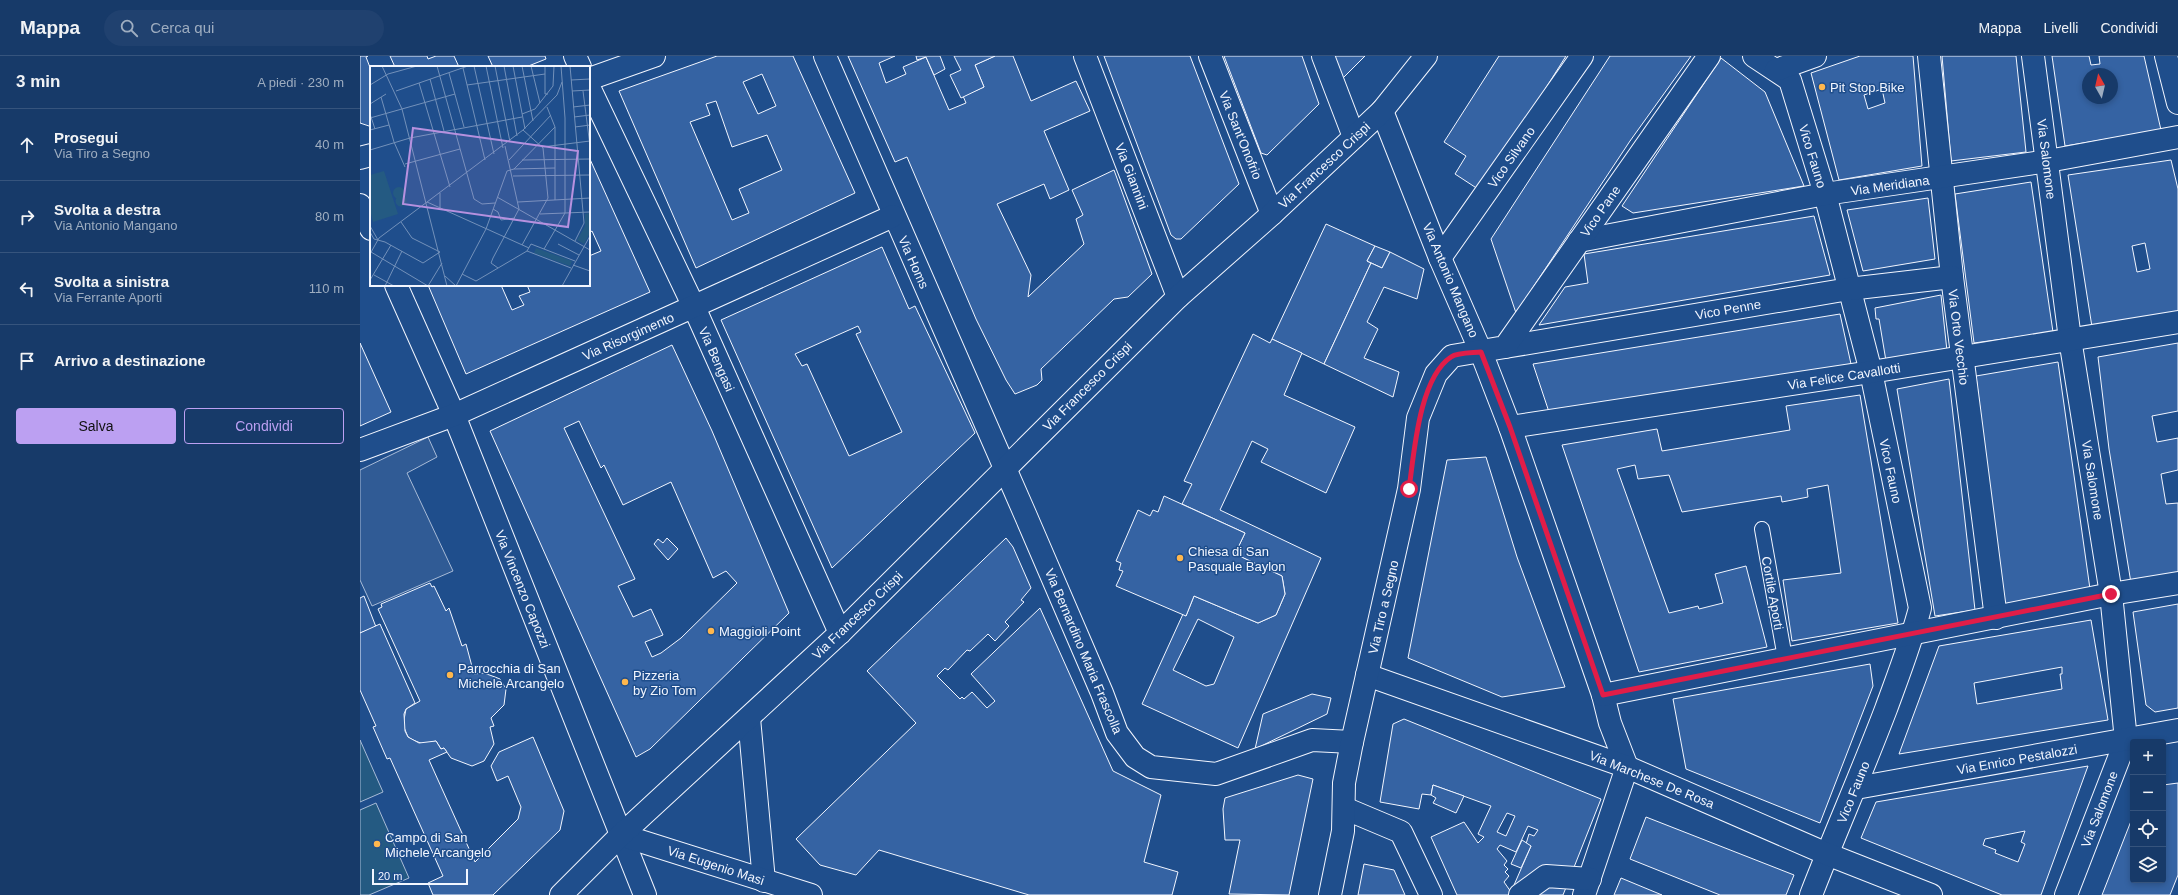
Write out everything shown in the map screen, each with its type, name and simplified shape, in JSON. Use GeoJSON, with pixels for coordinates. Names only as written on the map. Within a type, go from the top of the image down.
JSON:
{"type":"FeatureCollection","features":[{"type":"Feature","properties":{"kind":"street"},"geometry":{"type":"LineString","coordinates":[[575,56],[580,66]]}},
{"type":"Feature","properties":{"kind":"street"},"geometry":{"type":"LineString","coordinates":[[590,79],[654,56]]}},
{"type":"Feature","properties":{"kind":"street","name":"Via Homs"},"geometry":{"type":"LineString","coordinates":[[825,56],[893,216],[1005,468]]}},
{"type":"Feature","properties":{"kind":"street","name":"Via Giannini"},"geometry":{"type":"LineString","coordinates":[[1086,56],[1178,297]]}},
{"type":"Feature","properties":{"kind":"street","name":"Via Sant'Onofrio"},"geometry":{"type":"LineString","coordinates":[[1210,56],[1272,214]]}},
{"type":"Feature","properties":{"kind":"street"},"geometry":{"type":"LineString","coordinates":[[1323,56],[1354,137]]}},
{"type":"Feature","properties":{"kind":"street","name":"Vico Silvano"},"geometry":{"type":"LineString","coordinates":[[1440,258],[1582,56]]}},
{"type":"Feature","properties":{"kind":"street","name":"Vico Pane"},"geometry":{"type":"LineString","coordinates":[[1505,347],[1709,56]]}},
{"type":"Feature","properties":{"kind":"street","name":"Vico Fauno"},"geometry":{"type":"LineString","coordinates":[[1754,56],[1790,80],[1825,194],[1871,372],[1920,608],[1913,635],[1856,788],[1811,895]]}},
{"type":"Feature","properties":{"kind":"street"},"geometry":{"type":"LineString","coordinates":[[1776,70],[1815,56]]}},
{"type":"Feature","properties":{"kind":"street","name":"Via Orto Vecchio"},"geometry":{"type":"LineString","coordinates":[[1929,56],[1961,356],[1996,618]]}},
{"type":"Feature","properties":{"kind":"street","name":"Via Salomone"},"geometry":{"type":"LineString","coordinates":[[2033,56],[2048,161],[2070,339],[2111,594],[2126,740],[2066,895]]}},
{"type":"Feature","properties":{"kind":"street"},"geometry":{"type":"LineString","coordinates":[[2166,56],[2178,103]]}},
{"type":"Feature","properties":{"kind":"street","name":"Via Francesco Crispi"},"geometry":{"type":"LineString","coordinates":[[561,895],[621,835],[840,633],[1178,297],[1272,214],[1382,111],[1423,57]]}},
{"type":"Feature","properties":{"kind":"street","name":"Via Bengasi"},"geometry":{"type":"LineString","coordinates":[[590,89],[694,307],[840,633]]}},
{"type":"Feature","properties":{"kind":"street","name":"Via Antonio Mangano"},"geometry":{"type":"LineString","coordinates":[[1382,111],[1440,258],[1481,352],[1510,427],[1603,695],[1610,723],[1627,767]]}},
{"type":"Feature","properties":{"kind":"street","name":"Via Meridiana"},"geometry":{"type":"LineString","coordinates":[[1579,241],[1825,194],[2048,161],[2178,137]]}},
{"type":"Feature","properties":{"kind":"street"},"geometry":{"type":"LineString","coordinates":[[360,158],[370,154]]}},
{"type":"Feature","properties":{"kind":"street"},"geometry":{"type":"LineString","coordinates":[[360,205],[370,227]]}},
{"type":"Feature","properties":{"kind":"street","name":"Via Risorgimento"},"geometry":{"type":"LineString","coordinates":[[360,450],[454,415],[893,216]]}},
{"type":"Feature","properties":{"kind":"street","name":"Vico Penne"},"geometry":{"type":"LineString","coordinates":[[1505,347],[1849,289],[1952,277]]}},
{"type":"Feature","properties":{"kind":"street","name":"Via Vincenzo Capozzi"},"geometry":{"type":"LineString","coordinates":[[396,286],[454,415],[645,895]]}},
{"type":"Feature","properties":{"kind":"street","name":"Via Felice Cavallotti"},"geometry":{"type":"LineString","coordinates":[[1510,427],[1871,372],[1961,356],[2178,322]]}},
{"type":"Feature","properties":{"kind":"street"},"geometry":{"type":"LineString","coordinates":[[1481,352],[1505,347]]}},
{"type":"Feature","properties":{"kind":"street","name":"Via Tiro a Segno"},"geometry":{"type":"LineString","coordinates":[[1330,895],[1343,831],[1344,783],[1409,489],[1418,418],[1436,374],[1452,356],[1481,352]]}},
{"type":"Feature","properties":{"kind":"street","name":"Via Bernardino Maria Frascolla"},"geometry":{"type":"LineString","coordinates":[[1005,468],[1102,693],[1117,733],[1134,756],[1150,767],[1216,774],[1312,740],[1352,742]]}},
{"type":"Feature","properties":{"kind":"street"},"geometry":{"type":"LineString","coordinates":[[1603,695],[1785,658],[1913,635],[2111,594],[2178,583]]}},
{"type":"Feature","properties":{"kind":"street","name":"Via Marchese De Rosa"},"geometry":{"type":"LineString","coordinates":[[1368,675],[1627,767],[1827,854],[1931,895]]}},
{"type":"Feature","properties":{"kind":"street"},"geometry":{"type":"LineString","coordinates":[[749,718],[764,881]]}},
{"type":"Feature","properties":{"kind":"street","name":"Via Enrico Pestalozzi"},"geometry":{"type":"LineString","coordinates":[[1856,788],[2178,730]]}},
{"type":"Feature","properties":{"kind":"street"},"geometry":{"type":"LineString","coordinates":[[1520,895],[1546,876],[1587,887],[1627,767]]}},
{"type":"Feature","properties":{"kind":"street"},"geometry":{"type":"LineString","coordinates":[[1344,808],[1401,832],[1431,895]]}},
{"type":"Feature","properties":{"kind":"street","name":"Via Eugenio Masi"},"geometry":{"type":"LineString","coordinates":[[621,835],[811,895]]}},
{"type":"Feature","properties":{"kind":"lane","name":"Cortile Aporti"},"geometry":{"type":"LineString","coordinates":[[1762,529],[1785,658]]}},
{"type":"Feature","properties":{"kind":"shaded area"},"geometry":{"type":"Polygon","coordinates":[[[428,437],[437,457],[407,473],[453,571],[372,606],[360,580],[360,470],[428,437]]]}},
{"type":"Feature","properties":{"kind":"shaded area","name":"Campo di San Michele Arcangelo"},"geometry":{"type":"Polygon","coordinates":[[[360,740],[383,792],[360,802],[360,740]]]}},
{"type":"Feature","properties":{"kind":"shaded area","name":"Campo di San Michele Arcangelo"},"geometry":{"type":"Polygon","coordinates":[[[376,803],[409,878],[369,895],[360,895],[360,810],[376,803]]]}},
{"type":"Feature","properties":{"kind":"building"},"geometry":{"type":"Polygon","coordinates":[[[360,56],[368,56],[366,57],[370,67],[370,126],[360,123],[360,56]]]}},
{"type":"Feature","properties":{"kind":"building"},"geometry":{"type":"Polygon","coordinates":[[[390,56],[427,56],[428,59],[436,56],[454,56],[459,66],[395,66],[390,56]]]}},
{"type":"Feature","properties":{"kind":"building"},"geometry":{"type":"Polygon","coordinates":[[[488,56],[545,56],[546,59],[528,66],[493,66],[488,56]]]}},
{"type":"Feature","properties":{"kind":"building"},"geometry":{"type":"Polygon","coordinates":[[[717,56],[793,56],[855,193],[696,268],[619,91],[717,56]],[[762,74],[743,82],[758,114],[776,106],[762,74]],[[716,101],[706,104],[710,115],[690,122],[732,220],[749,213],[739,189],[782,170],[767,135],[732,147],[716,101]]]}},
{"type":"Feature","properties":{"kind":"building"},"geometry":{"type":"Polygon","coordinates":[[[848,56],[895,56],[879,63],[886,83],[906,74],[903,67],[926,57],[949,110],[966,103],[963,96],[984,87],[975,65],[995,56],[1013,56],[1031,101],[1076,81],[1090,111],[1044,131],[1069,190],[1050,199],[1044,184],[997,204],[1031,275],[1028,297],[1084,244],[1076,219],[1083,215],[1072,190],[1114,170],[1152,274],[1128,297],[1114,299],[1041,369],[1042,380],[1037,385],[1015,394],[1006,380],[976,319],[907,157],[895,162],[848,56]]]}},
{"type":"Feature","properties":{"kind":"building"},"geometry":{"type":"Polygon","coordinates":[[[916,56],[940,56],[945,69],[934,75],[926,57],[917,60],[916,56]]]}},
{"type":"Feature","properties":{"kind":"building"},"geometry":{"type":"Polygon","coordinates":[[[954,56],[995,56],[975,65],[984,87],[961,98],[950,75],[961,70],[954,56]]]}},
{"type":"Feature","properties":{"kind":"building"},"geometry":{"type":"Polygon","coordinates":[[[1104,56],[1190,56],[1239,184],[1181,239],[1176,239],[1171,235],[1104,56]]]}},
{"type":"Feature","properties":{"kind":"building"},"geometry":{"type":"Polygon","coordinates":[[[1224,56],[1302,56],[1319,104],[1267,155],[1261,153],[1224,56]]]}},
{"type":"Feature","properties":{"kind":"building"},"geometry":{"type":"Polygon","coordinates":[[[1331,56],[1365,56],[1340,81],[1331,56]]]}},
{"type":"Feature","properties":{"kind":"building"},"geometry":{"type":"Polygon","coordinates":[[[1499,56],[1566,56],[1481,191],[1455,174],[1466,156],[1444,142],[1499,56]]]}},
{"type":"Feature","properties":{"kind":"building"},"geometry":{"type":"Polygon","coordinates":[[[1610,56],[1691,56],[1630,141],[1516,313],[1491,239],[1610,56]]]}},
{"type":"Feature","properties":{"kind":"building"},"geometry":{"type":"Polygon","coordinates":[[[1860,56],[1913,56],[1922,166],[1839,180],[1811,73],[1860,56]],[[1882,89],[1864,95],[1868,109],[1885,103],[1882,89]]]}},
{"type":"Feature","properties":{"kind":"building"},"geometry":{"type":"Polygon","coordinates":[[[1942,56],[2016,56],[2026,152],[1951,161],[1942,56]]]}},
{"type":"Feature","properties":{"kind":"building"},"geometry":{"type":"Polygon","coordinates":[[[2052,56],[2089,56],[2091,65],[2100,64],[2099,56],[2144,56],[2161,130],[2065,146],[2052,56]]]}},
{"type":"Feature","properties":{"kind":"building"},"geometry":{"type":"Polygon","coordinates":[[[1721,58],[1765,92],[1804,186],[1633,213],[1622,206],[1721,58]]]}},
{"type":"Feature","properties":{"kind":"building"},"geometry":{"type":"Polygon","coordinates":[[[590,159],[650,292],[466,374],[428,286],[501,286],[512,310],[524,305],[519,296],[530,292],[527,286],[590,286],[590,256],[601,251],[592,231],[590,232],[590,159]]]}},
{"type":"Feature","properties":{"kind":"building"},"geometry":{"type":"Polygon","coordinates":[[[2171,160],[2178,189],[2178,313],[2092,327],[2068,175],[2171,160]],[[2145,243],[2132,246],[2137,272],[2150,269],[2145,243]]]}},
{"type":"Feature","properties":{"kind":"building"},"geometry":{"type":"Polygon","coordinates":[[[2031,182],[2053,332],[1974,343],[1955,194],[2031,182]]]}},
{"type":"Feature","properties":{"kind":"building"},"geometry":{"type":"Polygon","coordinates":[[[1928,198],[1935,259],[1863,271],[1847,210],[1928,198]]]}},
{"type":"Feature","properties":{"kind":"building"},"geometry":{"type":"Polygon","coordinates":[[[1814,216],[1830,275],[1539,325],[1565,287],[1588,283],[1584,254],[1814,216]]]}},
{"type":"Feature","properties":{"kind":"building"},"geometry":{"type":"Polygon","coordinates":[[[1326,224],[1375,246],[1367,261],[1371,263],[1324,364],[1272,339],[1326,224]]]}},
{"type":"Feature","properties":{"kind":"building"},"geometry":{"type":"Polygon","coordinates":[[[1375,246],[1390,252],[1382,268],[1367,261],[1375,246]]]}},
{"type":"Feature","properties":{"kind":"building"},"geometry":{"type":"Polygon","coordinates":[[[882,247],[909,309],[915,306],[975,433],[832,568],[721,320],[882,247]],[[858,326],[795,354],[802,366],[807,364],[849,456],[902,432],[856,334],[861,332],[858,326]]]}},
{"type":"Feature","properties":{"kind":"building"},"geometry":{"type":"Polygon","coordinates":[[[1390,252],[1424,269],[1417,299],[1384,287],[1367,322],[1378,329],[1364,358],[1399,372],[1393,397],[1324,364],[1371,263],[1382,268],[1390,252]]]}},
{"type":"Feature","properties":{"kind":"building"},"geometry":{"type":"Polygon","coordinates":[[[1941,295],[1947,351],[1886,361],[1879,319],[1876,319],[1875,308],[1941,295]]]}},
{"type":"Feature","properties":{"kind":"building"},"geometry":{"type":"Polygon","coordinates":[[[1840,314],[1851,364],[1550,415],[1533,364],[1840,314]]]}},
{"type":"Feature","properties":{"kind":"building"},"geometry":{"type":"Polygon","coordinates":[[[1253,334],[1270,343],[1272,339],[1302,353],[1284,395],[1355,427],[1326,493],[1261,462],[1268,449],[1252,441],[1220,510],[1321,558],[1238,748],[1142,704],[1183,614],[1186,616],[1194,596],[1258,623],[1276,615],[1285,594],[1282,576],[1235,554],[1245,533],[1182,504],[1192,484],[1184,481],[1253,334]],[[1198,619],[1173,670],[1206,686],[1214,684],[1234,637],[1198,619]]]}},
{"type":"Feature","properties":{"kind":"building"},"geometry":{"type":"Polygon","coordinates":[[[360,343],[391,412],[360,426],[360,343]]]}},
{"type":"Feature","properties":{"kind":"building"},"geometry":{"type":"Polygon","coordinates":[[[2178,343],[2178,411],[2152,416],[2157,442],[2178,438],[2178,470],[2161,474],[2166,504],[2178,503],[2178,573],[2131,583],[2109,449],[2098,357],[2178,343]]]}},
{"type":"Feature","properties":{"kind":"building"},"geometry":{"type":"Polygon","coordinates":[[[672,345],[712,431],[789,613],[650,749],[636,757],[490,431],[672,345]],[[579,421],[564,428],[635,579],[618,586],[633,617],[651,609],[663,635],[645,642],[652,657],[661,653],[681,638],[737,583],[726,571],[713,578],[671,482],[623,505],[604,465],[601,468],[579,421]]]}},
{"type":"Feature","properties":{"kind":"building"},"geometry":{"type":"Polygon","coordinates":[[[2058,362],[2090,589],[2004,604],[1976,376],[2058,362]]]}},
{"type":"Feature","properties":{"kind":"building"},"geometry":{"type":"Polygon","coordinates":[[[1949,379],[1975,610],[1935,616],[1897,389],[1949,379]]]}},
{"type":"Feature","properties":{"kind":"building"},"geometry":{"type":"Polygon","coordinates":[[[1860,395],[1898,623],[1792,641],[1783,580],[1841,573],[1828,485],[1807,489],[1808,497],[1782,502],[1781,496],[1682,512],[1669,475],[1638,479],[1635,465],[1617,469],[1669,613],[1698,606],[1699,609],[1723,603],[1715,574],[1746,566],[1767,647],[1639,672],[1562,445],[1657,429],[1662,451],[1790,430],[1786,406],[1860,395]]]}},
{"type":"Feature","properties":{"kind":"building"},"geometry":{"type":"Polygon","coordinates":[[[1486,457],[1517,557],[1565,687],[1502,697],[1408,658],[1447,460],[1486,457]]]}},
{"type":"Feature","properties":{"kind":"building","name":"Chiesa di San Pasquale Baylon"},"geometry":{"type":"Polygon","coordinates":[[[1164,496],[1245,533],[1235,554],[1282,576],[1285,594],[1276,615],[1258,623],[1194,596],[1186,616],[1116,586],[1123,571],[1119,570],[1121,563],[1116,561],[1138,510],[1150,516],[1153,510],[1158,512],[1164,496]]]}},
{"type":"Feature","properties":{"kind":"building"},"geometry":{"type":"Polygon","coordinates":[[[667,538],[678,549],[668,560],[654,544],[658,539],[663,543],[667,538]]]}},
{"type":"Feature","properties":{"kind":"building"},"geometry":{"type":"Polygon","coordinates":[[[1006,538],[1013,547],[1031,588],[1021,600],[1024,602],[1005,622],[1009,626],[995,641],[988,634],[970,651],[967,650],[948,670],[945,668],[937,676],[960,699],[962,697],[964,699],[972,692],[987,708],[995,701],[971,674],[1040,608],[1113,771],[1161,795],[1144,862],[1178,872],[1172,895],[1029,895],[879,850],[856,875],[820,865],[796,839],[916,723],[867,671],[1006,538]]]}},
{"type":"Feature","properties":{"kind":"building","name":"Parrocchia di San Michele Arcangelo"},"geometry":{"type":"Polygon","coordinates":[[[430,583],[432,587],[434,586],[446,611],[449,608],[462,646],[466,644],[474,674],[484,673],[500,679],[506,689],[504,705],[491,718],[494,726],[490,727],[494,744],[484,761],[472,766],[451,758],[444,748],[441,749],[436,741],[423,744],[413,740],[408,737],[403,725],[406,709],[420,701],[378,609],[382,607],[381,604],[430,583]]]}},
{"type":"Feature","properties":{"kind":"building"},"geometry":{"type":"Polygon","coordinates":[[[364,596],[376,627],[360,633],[360,598],[364,596]]]}},
{"type":"Feature","properties":{"kind":"building"},"geometry":{"type":"Polygon","coordinates":[[[2178,604],[2178,708],[2155,712],[2146,705],[2133,612],[2178,604]]]}},
{"type":"Feature","properties":{"kind":"building"},"geometry":{"type":"Polygon","coordinates":[[[2091,620],[2108,720],[1899,754],[1939,646],[2091,620]],[[2062,667],[1974,683],[1977,704],[2062,689],[2060,674],[2062,674],[2062,667]]]}},
{"type":"Feature","properties":{"kind":"building"},"geometry":{"type":"Polygon","coordinates":[[[380,624],[415,703],[406,709],[404,714],[405,731],[408,737],[419,743],[436,741],[441,749],[444,748],[447,752],[429,760],[475,862],[518,819],[521,807],[508,776],[497,781],[491,766],[499,752],[533,737],[564,811],[560,830],[493,895],[433,895],[428,883],[443,876],[390,758],[387,759],[373,727],[376,726],[360,690],[360,633],[380,624]]]}},
{"type":"Feature","properties":{"kind":"building"},"geometry":{"type":"Polygon","coordinates":[[[1870,664],[1873,686],[1820,823],[1686,769],[1673,699],[1870,664]]]}},
{"type":"Feature","properties":{"kind":"building"},"geometry":{"type":"Polygon","coordinates":[[[1312,694],[1331,698],[1327,714],[1255,749],[1263,714],[1312,694]]]}},
{"type":"Feature","properties":{"kind":"building"},"geometry":{"type":"Polygon","coordinates":[[[1404,719],[1601,799],[1563,895],[1457,895],[1431,837],[1464,822],[1478,843],[1484,837],[1478,834],[1491,806],[1433,785],[1431,795],[1422,794],[1419,809],[1380,802],[1393,724],[1404,719]],[[1507,813],[1497,832],[1506,836],[1515,816],[1507,813]],[[1528,826],[1516,852],[1500,845],[1497,849],[1507,861],[1504,865],[1508,869],[1505,872],[1509,876],[1504,882],[1511,892],[1531,846],[1526,844],[1529,834],[1534,836],[1538,830],[1528,826]]]}},
{"type":"Feature","properties":{"kind":"building"},"geometry":{"type":"Polygon","coordinates":[[[2088,766],[2041,895],[2002,895],[1861,838],[1876,802],[2088,766]],[[2025,831],[1985,839],[1983,845],[1996,850],[1995,853],[2018,862],[2025,844],[2021,842],[2025,831]]]}},
{"type":"Feature","properties":{"kind":"building"},"geometry":{"type":"Polygon","coordinates":[[[1298,775],[1313,779],[1289,895],[1229,894],[1240,840],[1225,840],[1223,809],[1225,798],[1298,775]]]}},
{"type":"Feature","properties":{"kind":"building"},"geometry":{"type":"Polygon","coordinates":[[[2178,783],[2178,875],[2170,895],[2102,895],[2130,824],[2130,883],[2166,883],[2166,785],[2178,783]]]}},
{"type":"Feature","properties":{"kind":"building"},"geometry":{"type":"Polygon","coordinates":[[[1433,785],[1464,796],[1456,813],[1433,803],[1436,798],[1431,795],[1433,785]]]}},
{"type":"Feature","properties":{"kind":"building"},"geometry":{"type":"Polygon","coordinates":[[[1646,817],[1794,875],[1786,895],[1720,895],[1630,859],[1646,817]]]}},
{"type":"Feature","properties":{"kind":"building"},"geometry":{"type":"Polygon","coordinates":[[[1522,840],[1531,846],[1521,868],[1511,864],[1522,840]]]}},
{"type":"Feature","properties":{"kind":"building"},"geometry":{"type":"Polygon","coordinates":[[[1364,864],[1394,870],[1405,895],[1358,895],[1364,864]]]}},
{"type":"Feature","properties":{"kind":"building"},"geometry":{"type":"Polygon","coordinates":[[[1621,878],[1662,895],[1614,895],[1621,878]]]}},
{"type":"Feature","properties":{"kind":"place","name":"Pit Stop Bike"},"geometry":{"type":"Point","coordinates":[1822,87]}},
{"type":"Feature","properties":{"kind":"place","name":"Chiesa di San Pasquale Baylon"},"geometry":{"type":"Point","coordinates":[1180,558]}},
{"type":"Feature","properties":{"kind":"place","name":"Maggioli Point"},"geometry":{"type":"Point","coordinates":[711,631]}},
{"type":"Feature","properties":{"kind":"place","name":"Parrocchia di San Michele Arcangelo"},"geometry":{"type":"Point","coordinates":[450,675]}},
{"type":"Feature","properties":{"kind":"place","name":"Pizzeria by Zio Tom"},"geometry":{"type":"Point","coordinates":[625,682]}},
{"type":"Feature","properties":{"kind":"place","name":"Campo di San Michele Arcangelo"},"geometry":{"type":"Point","coordinates":[377,844]}},
{"type":"Feature","properties":{"kind":"route"},"geometry":{"type":"LineString","coordinates":[[1409,489],[1418,418],[1436,374],[1452,356],[1481,352],[1510,427],[1603,695],[1785,658],[1913,635],[2111,594]]}}]}
